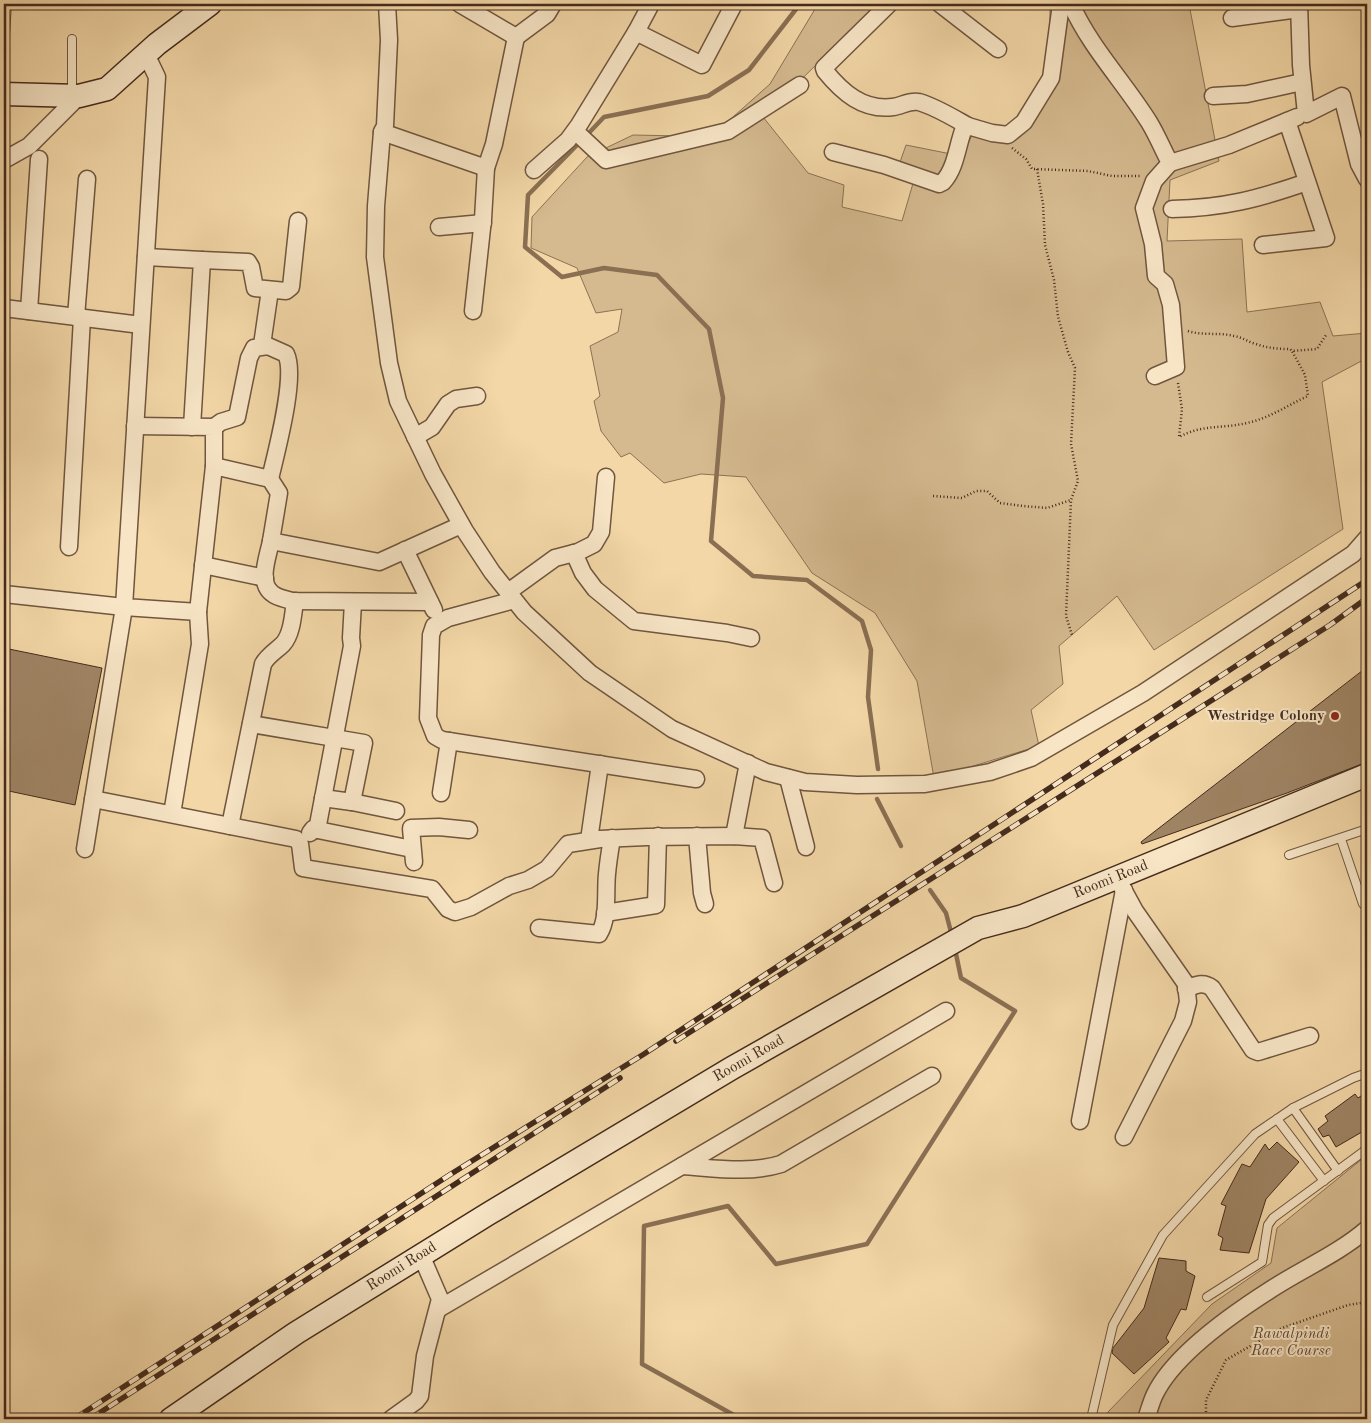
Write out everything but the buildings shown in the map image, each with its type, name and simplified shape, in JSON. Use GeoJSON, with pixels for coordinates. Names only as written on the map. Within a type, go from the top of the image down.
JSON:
{"type":"FeatureCollection","features":[{"type":"Feature","properties":{"kind":"street"},"geometry":{"type":"LineString","coordinates":[[387,4],[388,72],[385,126],[382,132],[376,206],[376,257],[389,363],[398,401],[432,474],[461,525],[492,572],[524,612],[590,673],[672,729],[766,772],[805,782],[857,785],[925,784],[990,772],[1031,758],[1143,693],[1353,554],[1367,538]]}},
{"type":"Feature","properties":{"kind":"street"},"geometry":{"type":"LineString","coordinates":[[460,4],[516,36]]}},
{"type":"Feature","properties":{"kind":"street"},"geometry":{"type":"LineString","coordinates":[[473,311],[483,224],[486,168],[494,144],[516,36],[547,14],[554,4]]}},
{"type":"Feature","properties":{"kind":"street"},"geometry":{"type":"LineString","coordinates":[[534,170],[568,140],[575,131],[636,32],[651,4]]}},
{"type":"Feature","properties":{"kind":"street"},"geometry":{"type":"LineString","coordinates":[[636,32],[702,64],[734,4]]}},
{"type":"Feature","properties":{"kind":"street"},"geometry":{"type":"LineString","coordinates":[[888,4],[824,68],[847,95],[859,103],[889,107],[908,102],[918,102],[968,126],[992,133],[1008,135],[1024,122],[1054,70],[1054,41],[1061,4]]}},
{"type":"Feature","properties":{"kind":"street"},"geometry":{"type":"LineString","coordinates":[[940,4],[998,50]]}},
{"type":"Feature","properties":{"kind":"street"},"geometry":{"type":"LineString","coordinates":[[1070,4],[1107,63],[1150,123],[1170,164]]}},
{"type":"Feature","properties":{"kind":"street"},"geometry":{"type":"LineString","coordinates":[[4,94],[75,96],[107,89],[206,5]]}},
{"type":"Feature","properties":{"kind":"street"},"geometry":{"type":"LineString","coordinates":[[1232,18],[1299,6],[1302,82],[1306,114]]}},
{"type":"Feature","properties":{"kind":"street"},"geometry":{"type":"LineString","coordinates":[[85,849],[124,607],[157,77],[146,54]]}},
{"type":"Feature","properties":{"kind":"street"},"geometry":{"type":"LineString","coordinates":[[1213,96],[1247,94],[1302,82]]}},
{"type":"Feature","properties":{"kind":"street"},"geometry":{"type":"LineString","coordinates":[[575,131],[606,160],[728,131],[800,85]]}},
{"type":"Feature","properties":{"kind":"street"},"geometry":{"type":"LineString","coordinates":[[4,160],[29,146],[75,96]]}},
{"type":"Feature","properties":{"kind":"street"},"geometry":{"type":"LineString","coordinates":[[1155,376],[1176,367],[1171,305],[1165,284],[1156,276],[1154,244],[1144,208],[1154,181],[1170,164],[1229,145],[1306,114],[1342,96],[1361,144],[1359,164],[1367,179]]}},
{"type":"Feature","properties":{"kind":"street"},"geometry":{"type":"LineString","coordinates":[[1263,245],[1326,238],[1287,121]]}},
{"type":"Feature","properties":{"kind":"street"},"geometry":{"type":"LineString","coordinates":[[833,152],[884,165],[939,184],[947,178],[964,128],[968,126]]}},
{"type":"Feature","properties":{"kind":"street"},"geometry":{"type":"LineString","coordinates":[[382,132],[486,168]]}},
{"type":"Feature","properties":{"kind":"street"},"geometry":{"type":"LineString","coordinates":[[4,146],[29,146]]}},
{"type":"Feature","properties":{"kind":"street"},"geometry":{"type":"LineString","coordinates":[[29,311],[40,159]]}},
{"type":"Feature","properties":{"kind":"street"},"geometry":{"type":"LineString","coordinates":[[69,547],[87,179]]}},
{"type":"Feature","properties":{"kind":"street"},"geometry":{"type":"LineString","coordinates":[[1172,209],[1211,208],[1261,198],[1307,182]]}},
{"type":"Feature","properties":{"kind":"street"},"geometry":{"type":"LineString","coordinates":[[146,257],[248,262],[251,267],[255,288],[286,291],[291,287],[298,221]]}},
{"type":"Feature","properties":{"kind":"street"},"geometry":{"type":"LineString","coordinates":[[439,227],[483,224]]}},
{"type":"Feature","properties":{"kind":"street"},"geometry":{"type":"LineString","coordinates":[[192,427],[202,260]]}},
{"type":"Feature","properties":{"kind":"street"},"geometry":{"type":"LineString","coordinates":[[262,345],[270,290]]}},
{"type":"Feature","properties":{"kind":"street"},"geometry":{"type":"LineString","coordinates":[[4,309],[141,325]]}},
{"type":"Feature","properties":{"kind":"street"},"geometry":{"type":"LineString","coordinates":[[135,426],[214,427],[237,417],[249,358],[254,348],[262,345],[286,354],[290,367],[284,414],[270,479]]}},
{"type":"Feature","properties":{"kind":"street"},"geometry":{"type":"LineString","coordinates":[[415,437],[432,427],[448,404],[456,399],[477,396]]}},
{"type":"Feature","properties":{"kind":"street"},"geometry":{"type":"LineString","coordinates":[[172,814],[200,644],[198,612],[214,466],[214,427]]}},
{"type":"Feature","properties":{"kind":"street"},"geometry":{"type":"LineString","coordinates":[[214,466],[270,479],[279,493],[265,578],[272,594],[295,602],[430,602]]}},
{"type":"Feature","properties":{"kind":"street"},"geometry":{"type":"LineString","coordinates":[[606,477],[601,532],[594,544],[574,553],[555,558],[511,596],[439,621],[434,626],[431,635],[428,718],[435,736],[449,742],[696,779]]}},
{"type":"Feature","properties":{"kind":"street"},"geometry":{"type":"LineString","coordinates":[[272,542],[379,562],[461,525]]}},
{"type":"Feature","properties":{"kind":"street"},"geometry":{"type":"LineString","coordinates":[[405,550],[439,621]]}},
{"type":"Feature","properties":{"kind":"street"},"geometry":{"type":"LineString","coordinates":[[574,553],[583,573],[594,589],[634,621],[751,638]]}},
{"type":"Feature","properties":{"kind":"street"},"geometry":{"type":"LineString","coordinates":[[203,566],[265,578]]}},
{"type":"Feature","properties":{"kind":"street"},"geometry":{"type":"LineString","coordinates":[[4,594],[124,607],[198,612]]}},
{"type":"Feature","properties":{"kind":"street"},"geometry":{"type":"LineString","coordinates":[[230,826],[263,664],[286,638],[295,602]]}},
{"type":"Feature","properties":{"kind":"street"},"geometry":{"type":"LineString","coordinates":[[317,830],[352,646],[350,638],[353,602]]}},
{"type":"Feature","properties":{"kind":"street"},"geometry":{"type":"LineString","coordinates":[[251,724],[364,743],[352,802]]}},
{"type":"Feature","properties":{"kind":"street"},"geometry":{"type":"LineString","coordinates":[[441,793],[449,742]]}},
{"type":"Feature","properties":{"kind":"street"},"geometry":{"type":"LineString","coordinates":[[734,836],[748,763]]}},
{"type":"Feature","properties":{"kind":"street"},"geometry":{"type":"LineString","coordinates":[[589,840],[600,764]]}},
{"type":"Feature","properties":{"kind":"street","name":"Roomi Road"},"geometry":{"type":"LineString","coordinates":[[171,1419],[296,1333],[421,1255],[724,1073],[978,928],[1023,916],[1121,884],[1367,775]]}},
{"type":"Feature","properties":{"kind":"street"},"geometry":{"type":"LineString","coordinates":[[788,778],[806,848]]}},
{"type":"Feature","properties":{"kind":"street"},"geometry":{"type":"LineString","coordinates":[[323,798],[396,811]]}},
{"type":"Feature","properties":{"kind":"street"},"geometry":{"type":"LineString","coordinates":[[93,799],[296,839],[300,844],[303,868],[432,889],[448,909],[455,912],[471,907],[509,886],[528,880],[547,870],[568,844],[589,840],[658,836],[762,838],[774,883]]}},
{"type":"Feature","properties":{"kind":"street"},"geometry":{"type":"LineString","coordinates":[[300,844],[314,829],[413,855],[411,828],[439,827],[469,830]]}},
{"type":"Feature","properties":{"kind":"street"},"geometry":{"type":"LineString","coordinates":[[605,913],[656,905],[658,836]]}},
{"type":"Feature","properties":{"kind":"street"},"geometry":{"type":"LineString","coordinates":[[697,836],[702,893],[705,904]]}},
{"type":"Feature","properties":{"kind":"street"},"geometry":{"type":"LineString","coordinates":[[539,928],[599,934],[605,913],[607,874],[612,838]]}},
{"type":"Feature","properties":{"kind":"street"},"geometry":{"type":"LineString","coordinates":[[1121,884],[1135,911],[1186,984],[1188,1002],[1183,1021],[1124,1137]]}},
{"type":"Feature","properties":{"kind":"street"},"geometry":{"type":"LineString","coordinates":[[1080,1121],[1121,884]]}},
{"type":"Feature","properties":{"kind":"street"},"geometry":{"type":"LineString","coordinates":[[1186,990],[1200,984],[1207,984],[1212,988],[1253,1050],[1258,1052],[1310,1036]]}},
{"type":"Feature","properties":{"kind":"street"},"geometry":{"type":"LineString","coordinates":[[440,1308],[946,1011]]}},
{"type":"Feature","properties":{"kind":"street"},"geometry":{"type":"LineString","coordinates":[[682,1166],[743,1169],[767,1168],[780,1164],[932,1076]]}},
{"type":"Feature","properties":{"kind":"street"},"geometry":{"type":"LineString","coordinates":[[1146,1419],[1155,1393],[1174,1369],[1219,1326],[1270,1290],[1316,1263],[1367,1229]]}},
{"type":"Feature","properties":{"kind":"street"},"geometry":{"type":"LineString","coordinates":[[391,1419],[420,1396],[425,1356],[440,1308],[440,1299],[421,1255]]}},
{"type":"Feature","properties":{"kind":"lane"},"geometry":{"type":"LineString","coordinates":[[4,50],[7,4]]}},
{"type":"Feature","properties":{"kind":"lane"},"geometry":{"type":"LineString","coordinates":[[72,39],[75,96]]}},
{"type":"Feature","properties":{"kind":"lane"},"geometry":{"type":"LineString","coordinates":[[1290,855],[1367,829]]}},
{"type":"Feature","properties":{"kind":"lane"},"geometry":{"type":"LineString","coordinates":[[1341,839],[1363,904],[1367,907]]}},
{"type":"Feature","properties":{"kind":"lane"},"geometry":{"type":"LineString","coordinates":[[1091,1419],[1113,1325],[1163,1235],[1255,1134],[1292,1108],[1353,1078],[1367,1074]]}},
{"type":"Feature","properties":{"kind":"lane"},"geometry":{"type":"LineString","coordinates":[[1292,1108],[1338,1171]]}},
{"type":"Feature","properties":{"kind":"lane"},"geometry":{"type":"LineString","coordinates":[[1277,1119],[1324,1181]]}},
{"type":"Feature","properties":{"kind":"lane"},"geometry":{"type":"LineString","coordinates":[[1207,1297],[1260,1264],[1264,1258],[1270,1221],[1367,1148]]}},
{"type":"Feature","properties":{"kind":"path"},"geometry":{"type":"LineString","coordinates":[[1010,147],[1026,159],[1032,169],[1088,171],[1112,176],[1146,176]]}},
{"type":"Feature","properties":{"kind":"path"},"geometry":{"type":"LineString","coordinates":[[1037,169],[1043,204],[1045,245],[1054,280],[1058,317],[1068,352],[1075,368],[1071,444],[1078,481],[1071,500],[1066,616],[1072,635]]}},
{"type":"Feature","properties":{"kind":"path"},"geometry":{"type":"LineString","coordinates":[[1172,328],[1181,328],[1198,334],[1216,332],[1236,336],[1254,344],[1290,349],[1292,351],[1317,350],[1326,334]]}},
{"type":"Feature","properties":{"kind":"path"},"geometry":{"type":"LineString","coordinates":[[1176,367],[1182,409],[1179,437],[1203,427],[1247,424],[1272,416],[1308,396],[1305,375],[1292,351]]}},
{"type":"Feature","properties":{"kind":"path"},"geometry":{"type":"LineString","coordinates":[[933,496],[962,498],[976,492],[987,491],[1000,503],[1047,508],[1071,500]]}},
{"type":"Feature","properties":{"kind":"path"},"geometry":{"type":"LineString","coordinates":[[1206,1419],[1206,1400],[1226,1360],[1282,1328],[1348,1305],[1367,1302]]}},
{"type":"Feature","properties":{"kind":"green space"},"geometry":{"type":"Polygon","coordinates":[[[818,4],[878,4],[763,117],[808,173],[844,185],[842,207],[902,221],[914,180],[899,165],[906,145],[961,156],[975,130],[1010,130],[1050,64],[1050,10],[1055,4],[1189,4],[1219,161],[1170,180],[1167,241],[1242,239],[1247,312],[1320,302],[1333,336],[1367,333],[1367,358],[1322,382],[1343,529],[1154,650],[1117,596],[1059,646],[1063,684],[1031,710],[1039,746],[934,778],[917,681],[875,613],[812,573],[746,477],[701,474],[664,483],[630,453],[621,457],[601,431],[594,401],[600,396],[590,346],[618,332],[622,309],[596,313],[577,268],[531,248],[532,217],[587,157],[633,135],[681,136],[724,125],[770,84],[818,4]]]}},
{"type":"Feature","properties":{"kind":"green space","name":"Rawalpindi Race Course"},"geometry":{"type":"Polygon","coordinates":[[[1367,1155],[1367,1419],[1107,1419],[1108,1412],[1212,1304],[1271,1263],[1277,1228],[1367,1155]]]}},
{"type":"Feature","properties":{"kind":"waterway"},"geometry":{"type":"LineString","coordinates":[[586,136],[604,117],[708,96],[749,70],[800,4]]}},
{"type":"Feature","properties":{"kind":"waterway"},"geometry":{"type":"LineString","coordinates":[[580,142],[528,195],[525,247],[562,277],[604,268],[657,275],[709,329],[723,398],[711,541],[753,576],[807,580],[862,621],[871,650],[868,697],[878,769]]}},
{"type":"Feature","properties":{"kind":"waterway"},"geometry":{"type":"LineString","coordinates":[[877,799],[901,846]]}},
{"type":"Feature","properties":{"kind":"waterway"},"geometry":{"type":"LineString","coordinates":[[930,890],[946,913],[952,936]]}},
{"type":"Feature","properties":{"kind":"waterway"},"geometry":{"type":"LineString","coordinates":[[741,1419],[642,1364],[644,1226],[728,1206],[776,1264],[867,1244],[1015,1011],[961,978],[955,949]]}},
{"type":"Feature","properties":{"kind":"railway"},"geometry":{"type":"LineString","coordinates":[[74,1419],[451,1174],[644,1054],[1367,580]]}},
{"type":"Feature","properties":{"kind":"railway"},"geometry":{"type":"LineString","coordinates":[[676,1041],[1330,625],[1367,598]]}},
{"type":"Feature","properties":{"kind":"railway"},"geometry":{"type":"LineString","coordinates":[[90,1419],[620,1078]]}},
{"type":"Feature","properties":{"kind":"place","name":"Westridge Colony"},"geometry":{"type":"Point","coordinates":[1335,716]}}]}
